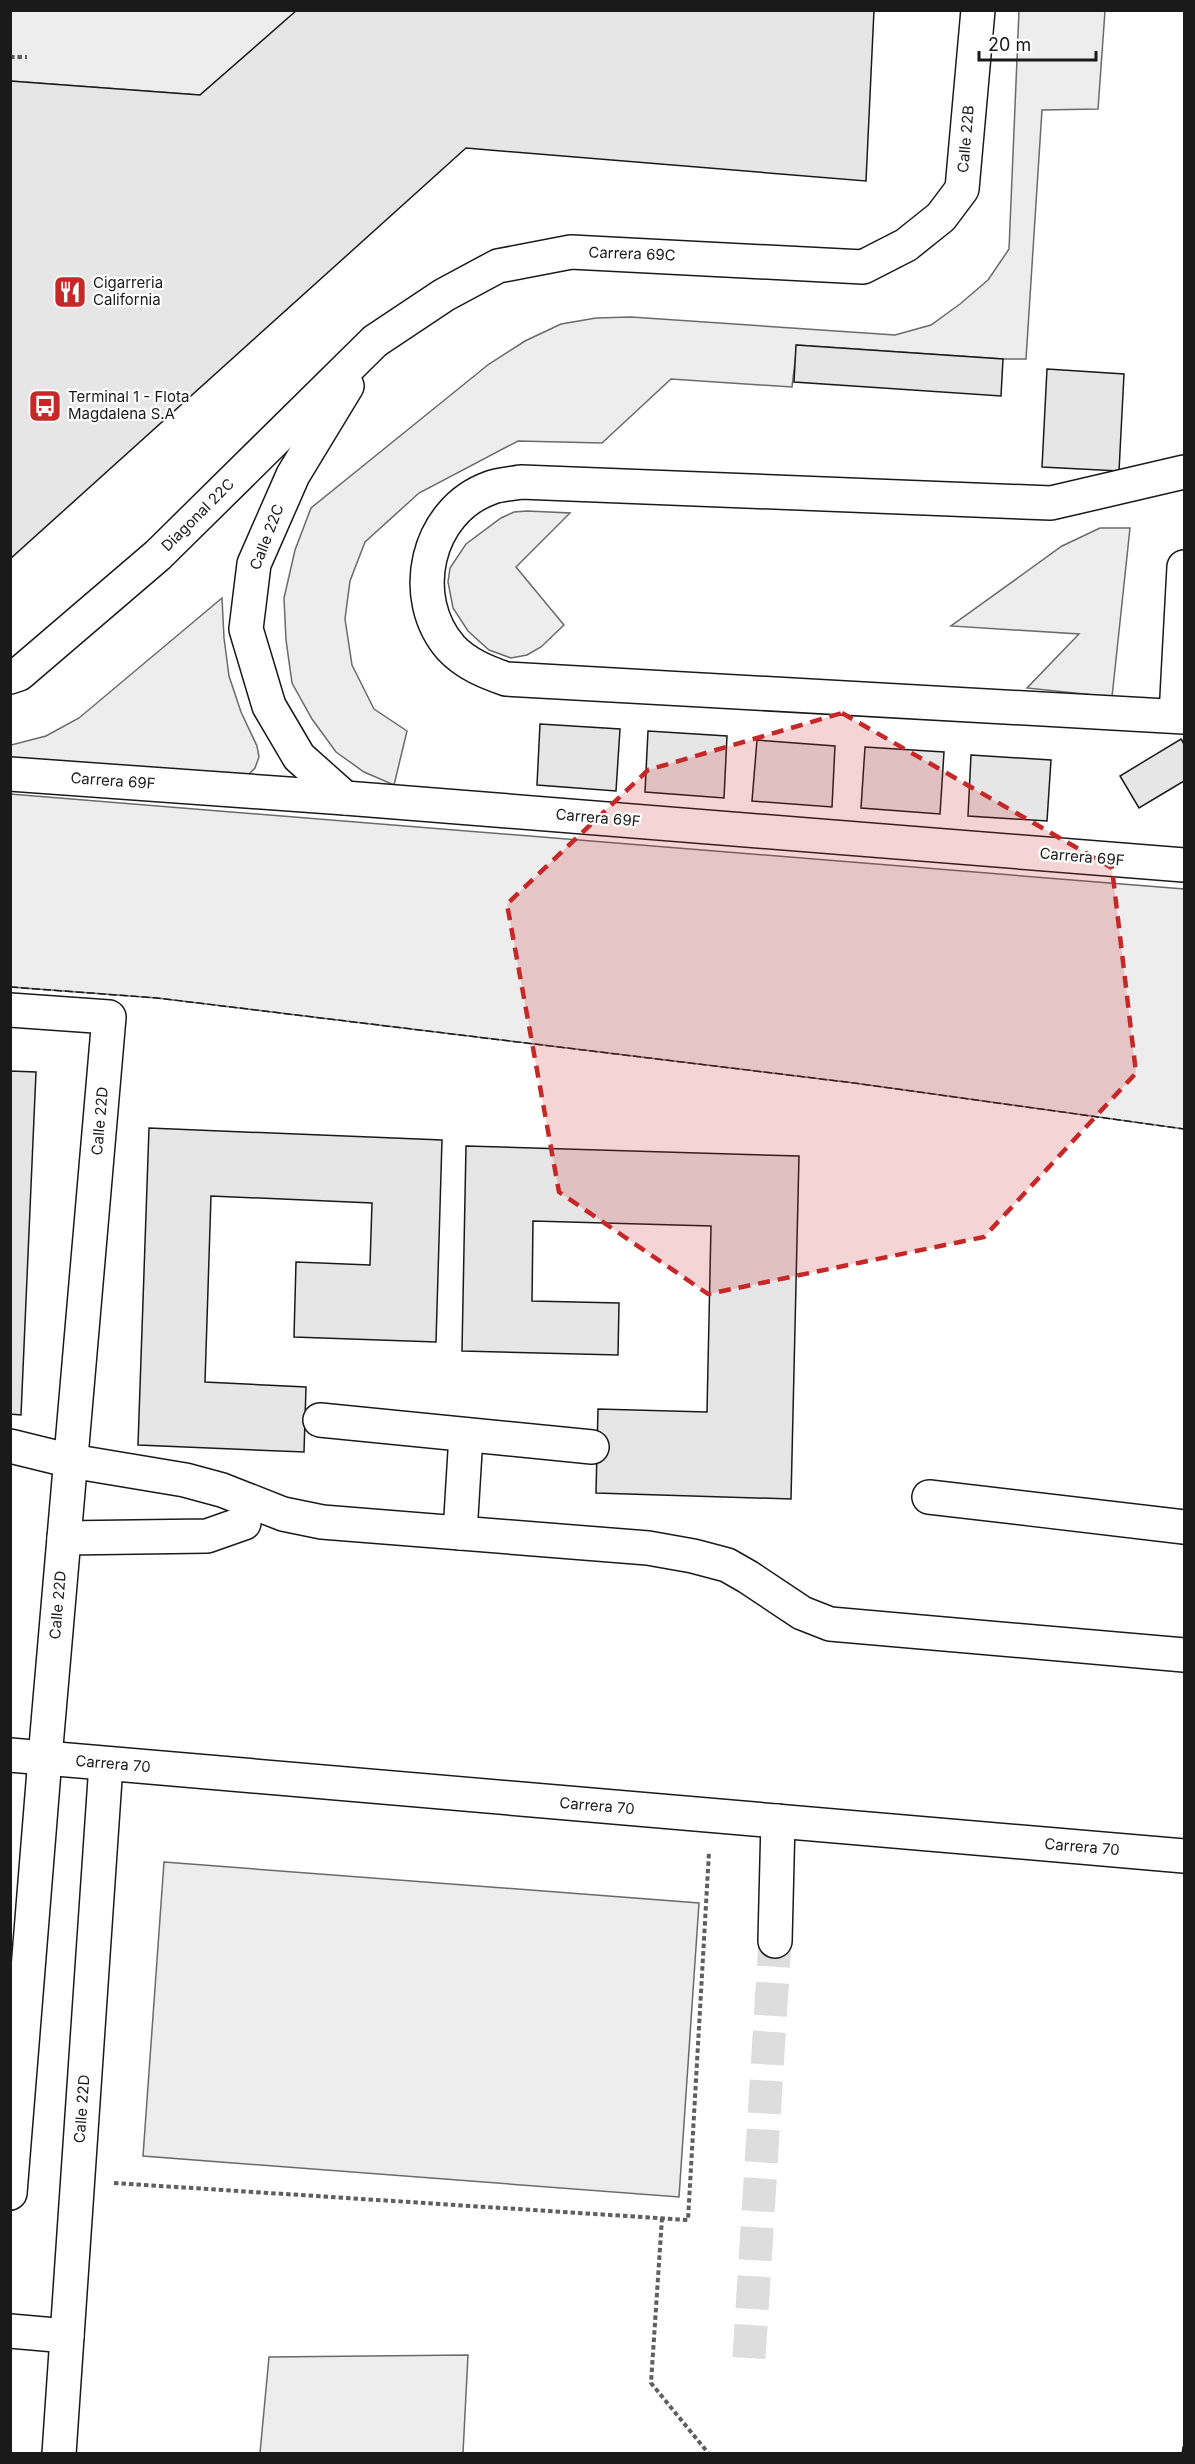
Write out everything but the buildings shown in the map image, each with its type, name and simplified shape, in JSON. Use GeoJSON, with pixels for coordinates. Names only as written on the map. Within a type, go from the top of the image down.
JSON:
{"type":"FeatureCollection","features":[{"type":"Feature","properties":{"kind":"street","name":"Calle 22B"},"geometry":{"type":"LineString","coordinates":[[906,246],[941,216],[962,189],[978,10]]}},
{"type":"Feature","properties":{"kind":"street","name":"Carrera 69C"},"geometry":{"type":"LineString","coordinates":[[375,341],[444,295],[498,266],[571,252],[863,267],[906,246]]}},
{"type":"Feature","properties":{"kind":"street","name":"Diagonal 22C"},"geometry":{"type":"LineString","coordinates":[[10,677],[19,674],[158,555],[375,341]]}},
{"type":"Feature","properties":{"kind":"street","name":"Calle 22C"},"geometry":{"type":"LineString","coordinates":[[345,798],[299,757],[269,706],[246,629],[254,564],[293,475],[375,341]]}},
{"type":"Feature","properties":{"kind":"street"},"geometry":{"type":"LineString","coordinates":[[1185,472],[1051,503],[521,482],[489,488],[462,504],[441,528],[429,558],[426,590],[434,621],[451,648],[477,668],[506,679],[1180,716],[1185,567]]}},
{"type":"Feature","properties":{"kind":"street","name":"Carrera 69F"},"geometry":{"type":"LineString","coordinates":[[10,774],[345,798],[1185,865]]}},
{"type":"Feature","properties":{"kind":"street","name":"Calle 22D"},"geometry":{"type":"LineString","coordinates":[[10,1010],[109,1017],[10,2193]]}},
{"type":"Feature","properties":{"kind":"street"},"geometry":{"type":"LineString","coordinates":[[320,1420],[592,1447]]}},
{"type":"Feature","properties":{"kind":"street"},"geometry":{"type":"LineString","coordinates":[[460,1533],[466,1435]]}},
{"type":"Feature","properties":{"kind":"street"},"geometry":{"type":"LineString","coordinates":[[10,1446],[71,1461],[185,1480],[222,1490],[284,1514],[322,1522],[648,1548],[693,1556],[727,1565],[802,1613],[830,1624],[1185,1655]]}},
{"type":"Feature","properties":{"kind":"street"},"geometry":{"type":"LineString","coordinates":[[929,1497],[1185,1527]]}},
{"type":"Feature","properties":{"kind":"street"},"geometry":{"type":"LineString","coordinates":[[64,1538],[207,1536],[244,1523]]}},
{"type":"Feature","properties":{"kind":"street","name":"Carrera 70"},"geometry":{"type":"LineString","coordinates":[[10,1755],[1185,1856]]}},
{"type":"Feature","properties":{"kind":"street","name":"Calle 22D"},"geometry":{"type":"LineString","coordinates":[[59,2454],[106,1764]]}},
{"type":"Feature","properties":{"kind":"street"},"geometry":{"type":"LineString","coordinates":[[775,1941],[778,1821]]}},
{"type":"Feature","properties":{"kind":"street"},"geometry":{"type":"LineString","coordinates":[[10,2331],[67,2336]]}},
{"type":"Feature","properties":{"kind":"path"},"geometry":{"type":"LineString","coordinates":[[10,57],[27,57]]}},
{"type":"Feature","properties":{"kind":"path"},"geometry":{"type":"LineString","coordinates":[[78,2181],[688,2220],[711,1816]]}},
{"type":"Feature","properties":{"kind":"path"},"geometry":{"type":"LineString","coordinates":[[662,2218],[651,2383],[709,2454]]}},
{"type":"Feature","properties":{"kind":"highlighted area"},"geometry":{"type":"Polygon","coordinates":[[[842,713],[1112,868],[1136,1073],[984,1237],[708,1294],[559,1192],[507,904],[648,770],[842,713]]]}},
{"type":"Feature","properties":{"kind":"shaded area"},"geometry":{"type":"Polygon","coordinates":[[[10,11],[297,11],[200,95],[11,81],[10,11]]]}},
{"type":"Feature","properties":{"kind":"shaded area"},"geometry":{"type":"Polygon","coordinates":[[[1019,11],[1105,11],[1098,109],[1042,110],[1026,359],[797,345],[792,387],[671,379],[602,443],[518,441],[419,493],[365,542],[350,581],[345,619],[352,665],[374,709],[407,731],[394,785],[364,772],[336,752],[312,719],[292,683],[286,640],[284,598],[295,550],[311,508],[489,364],[525,341],[561,324],[596,318],[631,317],[895,335],[931,325],[988,280],[1009,249],[1019,11]]]}},
{"type":"Feature","properties":{"kind":"shaded area"},"geometry":{"type":"Polygon","coordinates":[[[514,512],[570,513],[516,567],[564,625],[541,647],[527,655],[511,658],[489,650],[468,631],[453,608],[448,582],[450,568],[466,544],[501,518],[514,512]]]}},
{"type":"Feature","properties":{"kind":"shaded area"},"geometry":{"type":"Polygon","coordinates":[[[1100,528],[1130,528],[1112,697],[1027,688],[1079,634],[951,626],[1062,546],[1100,528]]]}},
{"type":"Feature","properties":{"kind":"shaded area"},"geometry":{"type":"Polygon","coordinates":[[[222,598],[229,676],[241,712],[257,746],[259,757],[255,768],[246,777],[11,761],[11,745],[46,736],[79,718],[222,598]]]}},
{"type":"Feature","properties":{"kind":"shaded area"},"geometry":{"type":"Polygon","coordinates":[[[10,794],[1184,889],[1184,1129],[854,1083],[157,998],[11,987],[10,794]]]}},
{"type":"Feature","properties":{"kind":"shaded area"},"geometry":{"type":"Polygon","coordinates":[[[164,1862],[699,1903],[679,2197],[143,2156],[164,1862]]]}},
{"type":"Feature","properties":{"kind":"shaded area"},"geometry":{"type":"Polygon","coordinates":[[[468,2355],[463,2453],[260,2453],[269,2357],[468,2355]]]}},
{"type":"Feature","properties":{"kind":"tunnel"},"geometry":{"type":"LineString","coordinates":[[749,2358],[775,1941]]}},
{"type":"Feature","properties":{"kind":"fence"},"geometry":{"type":"LineString","coordinates":[[10,987],[157,998],[854,1083],[1184,1129]]}},
{"type":"Feature","properties":{"kind":"fence"},"geometry":{"type":"LineString","coordinates":[[1182,2454],[1184,2441]]}},
{"type":"Feature","properties":{"kind":"place","name":"Cigarreria California"},"geometry":{"type":"Point","coordinates":[70,292]}},
{"type":"Feature","properties":{"kind":"place","name":"Terminal 1 - Flota Magdalena S.A"},"geometry":{"type":"Point","coordinates":[45,406]}}]}
